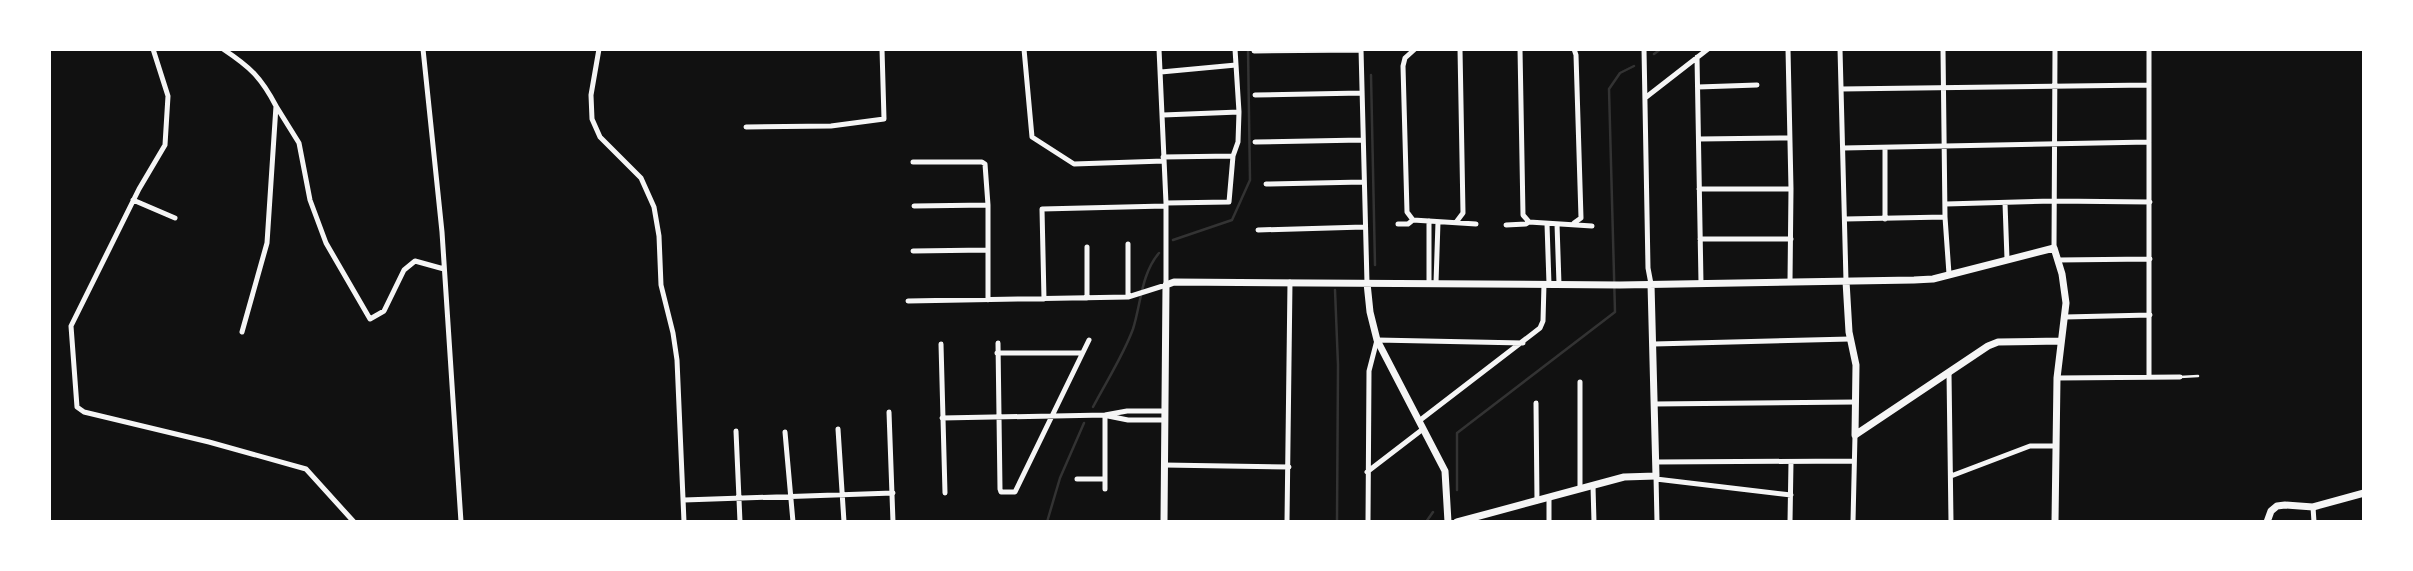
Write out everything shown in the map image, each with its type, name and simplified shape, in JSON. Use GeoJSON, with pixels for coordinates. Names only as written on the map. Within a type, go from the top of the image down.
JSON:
{"type":"FeatureCollection","features":[{"type":"Feature","properties":{"kind":"street"},"geometry":{"type":"LineString","coordinates":[[153,49],[168,96],[165,145],[134,200],[71,326],[77,407],[84,412],[306,469],[354,522]]}},
{"type":"Feature","properties":{"kind":"street"},"geometry":{"type":"LineString","coordinates":[[223,49],[250,67],[299,143],[310,200],[326,243],[370,319],[384,311],[404,270],[415,261],[444,269]]}},
{"type":"Feature","properties":{"kind":"street"},"geometry":{"type":"LineString","coordinates":[[423,49],[444,269],[461,522]]}},
{"type":"Feature","properties":{"kind":"street"},"geometry":{"type":"LineString","coordinates":[[599,49],[591,95],[592,119],[600,137],[641,178],[654,207],[659,236],[661,285],[677,360],[684,522]]}},
{"type":"Feature","properties":{"kind":"street"},"geometry":{"type":"LineString","coordinates":[[746,127],[831,126],[884,119],[882,49]]}},
{"type":"Feature","properties":{"kind":"street"},"geometry":{"type":"LineString","coordinates":[[1024,49],[1032,137],[1074,164],[1233,156]]}},
{"type":"Feature","properties":{"kind":"street"},"geometry":{"type":"LineString","coordinates":[[1159,49],[1166,285],[1164,522]]}},
{"type":"Feature","properties":{"kind":"street"},"geometry":{"type":"LineString","coordinates":[[1044,299],[1042,209],[1229,202],[1233,156],[1238,142],[1235,49]]}},
{"type":"Feature","properties":{"kind":"street"},"geometry":{"type":"LineString","coordinates":[[1254,51],[1361,49],[1364,227],[1370,312],[1377,340],[1446,471],[1448,522]]}},
{"type":"Feature","properties":{"kind":"street"},"geometry":{"type":"LineString","coordinates":[[1413,220],[1407,212],[1403,66],[1405,58],[1415,49]]}},
{"type":"Feature","properties":{"kind":"street"},"geometry":{"type":"LineString","coordinates":[[1457,221],[1463,213],[1460,49]]}},
{"type":"Feature","properties":{"kind":"street"},"geometry":{"type":"LineString","coordinates":[[1520,49],[1523,215],[1530,222],[1592,226]]}},
{"type":"Feature","properties":{"kind":"street"},"geometry":{"type":"LineString","coordinates":[[1574,49],[1581,218],[1574,223]]}},
{"type":"Feature","properties":{"kind":"street"},"geometry":{"type":"LineString","coordinates":[[1644,49],[1657,522]]}},
{"type":"Feature","properties":{"kind":"street"},"geometry":{"type":"LineString","coordinates":[[1645,97],[1708,49]]}},
{"type":"Feature","properties":{"kind":"street"},"geometry":{"type":"LineString","coordinates":[[1788,49],[1790,281]]}},
{"type":"Feature","properties":{"kind":"street"},"geometry":{"type":"LineString","coordinates":[[1840,49],[1846,281],[1850,339],[1856,365],[1853,522]]}},
{"type":"Feature","properties":{"kind":"street"},"geometry":{"type":"LineString","coordinates":[[1943,49],[1945,217],[1949,274]]}},
{"type":"Feature","properties":{"kind":"street"},"geometry":{"type":"LineString","coordinates":[[2055,522],[2057,378],[2065,317],[2065,288],[2054,248],[2056,49]]}},
{"type":"Feature","properties":{"kind":"street"},"geometry":{"type":"LineString","coordinates":[[2149,49],[2149,376]]}},
{"type":"Feature","properties":{"kind":"street"},"geometry":{"type":"LineString","coordinates":[[1697,57],[1701,283]]}},
{"type":"Feature","properties":{"kind":"street"},"geometry":{"type":"LineString","coordinates":[[1161,72],[1236,65]]}},
{"type":"Feature","properties":{"kind":"street"},"geometry":{"type":"LineString","coordinates":[[1698,87],[1757,85]]}},
{"type":"Feature","properties":{"kind":"street"},"geometry":{"type":"LineString","coordinates":[[1841,89],[2149,85]]}},
{"type":"Feature","properties":{"kind":"street"},"geometry":{"type":"LineString","coordinates":[[1255,95],[1362,93]]}},
{"type":"Feature","properties":{"kind":"street"},"geometry":{"type":"LineString","coordinates":[[242,332],[267,243],[276,106]]}},
{"type":"Feature","properties":{"kind":"street"},"geometry":{"type":"LineString","coordinates":[[1163,115],[1239,112]]}},
{"type":"Feature","properties":{"kind":"street"},"geometry":{"type":"LineString","coordinates":[[1699,139],[1789,138]]}},
{"type":"Feature","properties":{"kind":"street"},"geometry":{"type":"LineString","coordinates":[[1255,142],[1362,140]]}},
{"type":"Feature","properties":{"kind":"street"},"geometry":{"type":"LineString","coordinates":[[1843,148],[2149,142]]}},
{"type":"Feature","properties":{"kind":"street"},"geometry":{"type":"LineString","coordinates":[[1885,148],[1885,219]]}},
{"type":"Feature","properties":{"kind":"street"},"geometry":{"type":"LineString","coordinates":[[913,162],[984,163],[988,205],[988,300]]}},
{"type":"Feature","properties":{"kind":"street"},"geometry":{"type":"LineString","coordinates":[[1266,184],[1363,182]]}},
{"type":"Feature","properties":{"kind":"street"},"geometry":{"type":"LineString","coordinates":[[1699,189],[1791,189]]}},
{"type":"Feature","properties":{"kind":"street"},"geometry":{"type":"LineString","coordinates":[[134,200],[175,218]]}},
{"type":"Feature","properties":{"kind":"street"},"geometry":{"type":"LineString","coordinates":[[1946,204],[2150,202]]}},
{"type":"Feature","properties":{"kind":"street"},"geometry":{"type":"LineString","coordinates":[[2005,203],[2007,259]]}},
{"type":"Feature","properties":{"kind":"street"},"geometry":{"type":"LineString","coordinates":[[914,206],[988,205]]}},
{"type":"Feature","properties":{"kind":"street"},"geometry":{"type":"LineString","coordinates":[[1844,219],[1945,217]]}},
{"type":"Feature","properties":{"kind":"street"},"geometry":{"type":"LineString","coordinates":[[1398,223],[1413,220],[1476,223]]}},
{"type":"Feature","properties":{"kind":"street"},"geometry":{"type":"LineString","coordinates":[[1429,221],[1433,283]]}},
{"type":"Feature","properties":{"kind":"street"},"geometry":{"type":"LineString","coordinates":[[1433,283],[1438,222]]}},
{"type":"Feature","properties":{"kind":"street"},"geometry":{"type":"LineString","coordinates":[[1506,225],[1527,225],[1530,222]]}},
{"type":"Feature","properties":{"kind":"street"},"geometry":{"type":"LineString","coordinates":[[1419,421],[1523,343],[1543,321],[1547,284],[1547,224]]}},
{"type":"Feature","properties":{"kind":"street"},"geometry":{"type":"LineString","coordinates":[[1557,224],[1559,284]]}},
{"type":"Feature","properties":{"kind":"street"},"geometry":{"type":"LineString","coordinates":[[1258,230],[1364,227]]}},
{"type":"Feature","properties":{"kind":"street"},"geometry":{"type":"LineString","coordinates":[[1700,239],[1791,239]]}},
{"type":"Feature","properties":{"kind":"street"},"geometry":{"type":"LineString","coordinates":[[1128,244],[1128,298]]}},
{"type":"Feature","properties":{"kind":"street"},"geometry":{"type":"LineString","coordinates":[[1087,247],[1087,298]]}},
{"type":"Feature","properties":{"kind":"street"},"geometry":{"type":"LineString","coordinates":[[908,301],[1128,298],[1174,282],[1620,285],[1933,279],[2054,248]]}},
{"type":"Feature","properties":{"kind":"street"},"geometry":{"type":"LineString","coordinates":[[913,251],[987,250]]}},
{"type":"Feature","properties":{"kind":"street"},"geometry":{"type":"LineString","coordinates":[[2058,260],[2150,259]]}},
{"type":"Feature","properties":{"kind":"street"},"geometry":{"type":"LineString","coordinates":[[1287,522],[1290,282]]}},
{"type":"Feature","properties":{"kind":"street"},"geometry":{"type":"LineString","coordinates":[[2065,317],[2150,316]]}},
{"type":"Feature","properties":{"kind":"street"},"geometry":{"type":"LineString","coordinates":[[1654,344],[1850,339]]}},
{"type":"Feature","properties":{"kind":"street"},"geometry":{"type":"LineString","coordinates":[[998,344],[1001,492],[1014,492],[1089,340]]}},
{"type":"Feature","properties":{"kind":"street"},"geometry":{"type":"LineString","coordinates":[[1377,340],[1523,343]]}},
{"type":"Feature","properties":{"kind":"street"},"geometry":{"type":"LineString","coordinates":[[1368,522],[1369,371],[1377,340]]}},
{"type":"Feature","properties":{"kind":"street"},"geometry":{"type":"LineString","coordinates":[[1855,435],[1998,342],[2061,341]]}},
{"type":"Feature","properties":{"kind":"street"},"geometry":{"type":"LineString","coordinates":[[941,344],[945,493]]}},
{"type":"Feature","properties":{"kind":"street"},"geometry":{"type":"LineString","coordinates":[[998,353],[1082,353]]}},
{"type":"Feature","properties":{"kind":"street"},"geometry":{"type":"LineString","coordinates":[[1949,373],[1951,522]]}},
{"type":"Feature","properties":{"kind":"street"},"geometry":{"type":"LineString","coordinates":[[2057,378],[2180,377]]}},
{"type":"Feature","properties":{"kind":"street"},"geometry":{"type":"LineString","coordinates":[[1580,382],[1580,489]]}},
{"type":"Feature","properties":{"kind":"street"},"geometry":{"type":"LineString","coordinates":[[1654,404],[1856,402]]}},
{"type":"Feature","properties":{"kind":"street"},"geometry":{"type":"LineString","coordinates":[[1536,403],[1537,501]]}},
{"type":"Feature","properties":{"kind":"street"},"geometry":{"type":"LineString","coordinates":[[942,418],[1105,415],[1126,411],[1164,411]]}},
{"type":"Feature","properties":{"kind":"street"},"geometry":{"type":"LineString","coordinates":[[889,412],[893,522]]}},
{"type":"Feature","properties":{"kind":"street"},"geometry":{"type":"LineString","coordinates":[[1105,415],[1128,420],[1164,420]]}},
{"type":"Feature","properties":{"kind":"street"},"geometry":{"type":"LineString","coordinates":[[1105,415],[1105,489]]}},
{"type":"Feature","properties":{"kind":"street"},"geometry":{"type":"LineString","coordinates":[[838,429],[844,522]]}},
{"type":"Feature","properties":{"kind":"street"},"geometry":{"type":"LineString","coordinates":[[1367,472],[1423,429]]}},
{"type":"Feature","properties":{"kind":"street"},"geometry":{"type":"LineString","coordinates":[[736,431],[740,522]]}},
{"type":"Feature","properties":{"kind":"street"},"geometry":{"type":"LineString","coordinates":[[785,432],[793,522]]}},
{"type":"Feature","properties":{"kind":"street"},"geometry":{"type":"LineString","coordinates":[[1951,476],[2030,446],[2056,446]]}},
{"type":"Feature","properties":{"kind":"street"},"geometry":{"type":"LineString","coordinates":[[1656,462],[1854,461]]}},
{"type":"Feature","properties":{"kind":"street"},"geometry":{"type":"LineString","coordinates":[[1790,522],[1791,462]]}},
{"type":"Feature","properties":{"kind":"street"},"geometry":{"type":"LineString","coordinates":[[1164,465],[1289,467]]}},
{"type":"Feature","properties":{"kind":"street"},"geometry":{"type":"LineString","coordinates":[[1457,522],[1624,477],[1656,477],[1791,495]]}},
{"type":"Feature","properties":{"kind":"street"},"geometry":{"type":"LineString","coordinates":[[1077,479],[1105,479]]}},
{"type":"Feature","properties":{"kind":"street"},"geometry":{"type":"LineString","coordinates":[[1593,486],[1594,522]]}},
{"type":"Feature","properties":{"kind":"street"},"geometry":{"type":"LineString","coordinates":[[684,500],[893,493]]}},
{"type":"Feature","properties":{"kind":"street"},"geometry":{"type":"LineString","coordinates":[[2267,522],[2271,511],[2277,506],[2314,507],[2364,493]]}},
{"type":"Feature","properties":{"kind":"street"},"geometry":{"type":"LineString","coordinates":[[1549,498],[1549,522]]}},
{"type":"Feature","properties":{"kind":"street"},"geometry":{"type":"LineString","coordinates":[[2314,507],[2314,522]]}},
{"type":"Feature","properties":{"kind":"lane"},"geometry":{"type":"LineString","coordinates":[[2180,377],[2199,376]]}},
{"type":"Feature","properties":{"kind":"waterway"},"geometry":{"type":"LineString","coordinates":[[1173,240],[1232,220],[1250,180],[1248,49]]}},
{"type":"Feature","properties":{"kind":"waterway"},"geometry":{"type":"LineString","coordinates":[[1654,54],[1661,49]]}},
{"type":"Feature","properties":{"kind":"waterway"},"geometry":{"type":"LineString","coordinates":[[1457,490],[1457,433],[1615,312],[1609,89],[1620,73],[1634,66]]}},
{"type":"Feature","properties":{"kind":"waterway"},"geometry":{"type":"LineString","coordinates":[[1371,75],[1375,265]]}},
{"type":"Feature","properties":{"kind":"waterway"},"geometry":{"type":"LineString","coordinates":[[1093,407],[1129,339],[1148,270],[1159,253]]}},
{"type":"Feature","properties":{"kind":"waterway"},"geometry":{"type":"LineString","coordinates":[[1335,290],[1338,365],[1337,522]]}},
{"type":"Feature","properties":{"kind":"waterway"},"geometry":{"type":"LineString","coordinates":[[1047,522],[1060,478],[1084,423]]}},
{"type":"Feature","properties":{"kind":"waterway"},"geometry":{"type":"LineString","coordinates":[[1426,522],[1433,512]]}}]}
